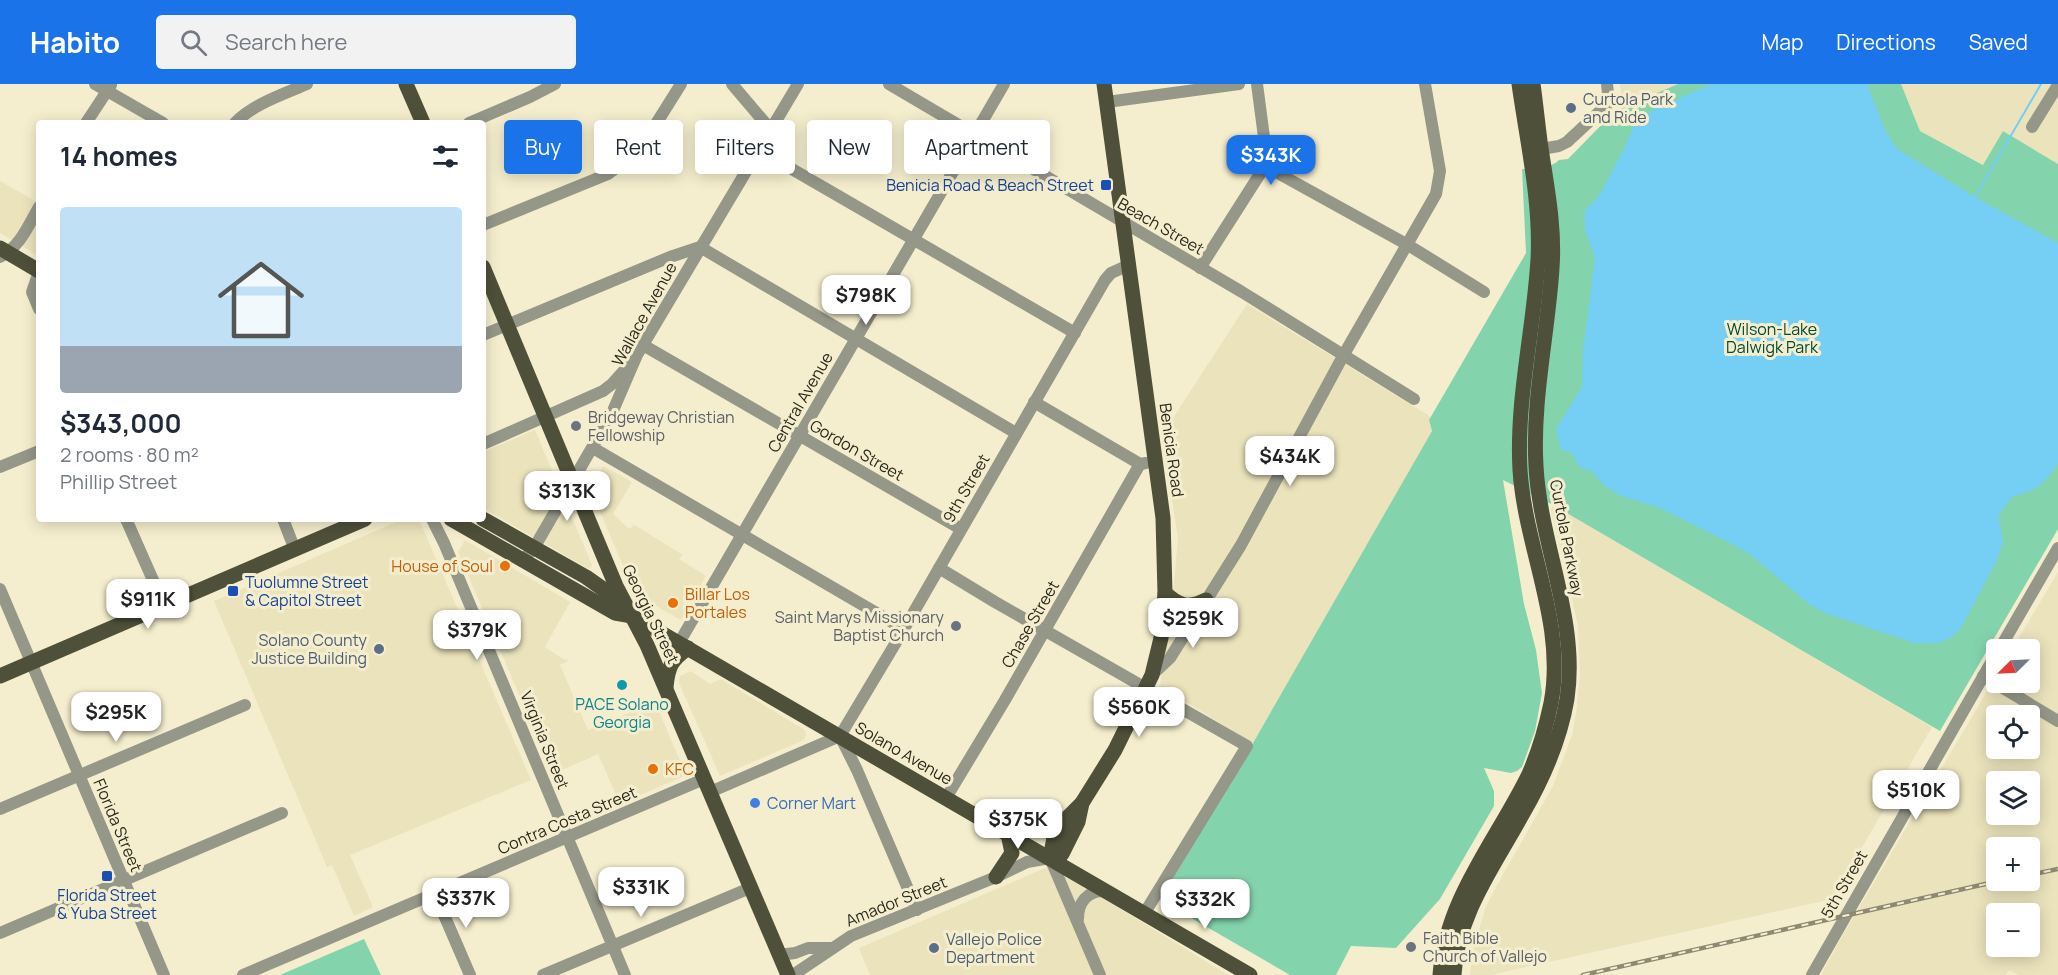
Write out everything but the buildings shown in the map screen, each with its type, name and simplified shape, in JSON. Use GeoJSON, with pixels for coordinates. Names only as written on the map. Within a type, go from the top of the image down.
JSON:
{"type":"FeatureCollection","features":[{"type":"Feature","properties":{"kind":"main road"},"geometry":{"type":"LineString","coordinates":[[406,84],[422,120]]}},
{"type":"Feature","properties":{"kind":"main road","name":"Benicia Road"},"geometry":{"type":"LineString","coordinates":[[1050,858],[1054,838],[1065,820],[1082,803],[1115,750],[1150,682],[1161,638],[1165,593],[1163,518],[1125,224],[1104,84]]}},
{"type":"Feature","properties":{"kind":"main road","name":"Curtola Parkway"},"geometry":{"type":"LineString","coordinates":[[1440,975],[1446,940],[1455,911],[1467,884],[1528,775],[1542,743],[1554,677],[1553,642],[1520,472],[1521,414],[1538,260],[1539,231],[1519,84]]}},
{"type":"Feature","properties":{"kind":"main road","name":"Curtola Parkway"},"geometry":{"type":"LineString","coordinates":[[1454,975],[1460,940],[1476,894],[1543,775],[1555,746],[1567,700],[1567,629],[1541,508],[1536,464],[1535,433],[1552,266],[1551,215],[1533,84]]}},
{"type":"Feature","properties":{"kind":"main road"},"geometry":{"type":"LineString","coordinates":[[1525,126],[1536,145],[1541,149]]}},
{"type":"Feature","properties":{"kind":"main road"},"geometry":{"type":"LineString","coordinates":[[3,253],[36,270]]}},
{"type":"Feature","properties":{"kind":"main road","name":"Georgia Street"},"geometry":{"type":"LineString","coordinates":[[486,274],[616,586],[666,687],[788,975]]}},
{"type":"Feature","properties":{"kind":"main road","name":"Solano Avenue"},"geometry":{"type":"LineString","coordinates":[[486,521],[586,577],[603,589],[632,616],[1250,975]]}},
{"type":"Feature","properties":{"kind":"main road"},"geometry":{"type":"LineString","coordinates":[[0,676],[358,522]]}},
{"type":"Feature","properties":{"kind":"main road","name":"Solano Avenue"},"geometry":{"type":"LineString","coordinates":[[456,522],[615,613],[632,616]]}},
{"type":"Feature","properties":{"kind":"main road"},"geometry":{"type":"LineString","coordinates":[[586,577],[595,573],[599,567],[602,551]]}},
{"type":"Feature","properties":{"kind":"main road"},"geometry":{"type":"LineString","coordinates":[[1165,593],[1176,603],[1186,606],[1195,606],[1206,600]]}},
{"type":"Feature","properties":{"kind":"main road"},"geometry":{"type":"LineString","coordinates":[[666,687],[667,672],[683,645]]}},
{"type":"Feature","properties":{"kind":"main road"},"geometry":{"type":"LineString","coordinates":[[996,877],[1012,853],[1008,834]]}},
{"type":"Feature","properties":{"kind":"street"},"geometry":{"type":"LineString","coordinates":[[95,84],[109,87],[158,120]]}},
{"type":"Feature","properties":{"kind":"street"},"geometry":{"type":"LineString","coordinates":[[238,120],[261,105],[307,84]]}},
{"type":"Feature","properties":{"kind":"street"},"geometry":{"type":"LineString","coordinates":[[476,120],[555,84]]}},
{"type":"Feature","properties":{"kind":"street"},"geometry":{"type":"LineString","coordinates":[[486,224],[608,174],[633,156],[644,143],[681,84]]}},
{"type":"Feature","properties":{"kind":"street"},"geometry":{"type":"LineString","coordinates":[[732,84],[763,120]]}},
{"type":"Feature","properties":{"kind":"street","name":"Wallace Avenue"},"geometry":{"type":"LineString","coordinates":[[777,120],[798,84]]}},
{"type":"Feature","properties":{"kind":"street","name":"Beach Street"},"geometry":{"type":"LineString","coordinates":[[890,84],[949,120]]}},
{"type":"Feature","properties":{"kind":"street","name":"Central Avenue"},"geometry":{"type":"LineString","coordinates":[[983,120],[1004,84]]}},
{"type":"Feature","properties":{"kind":"street"},"geometry":{"type":"LineString","coordinates":[[1107,102],[1239,84]]}},
{"type":"Feature","properties":{"kind":"street"},"geometry":{"type":"LineString","coordinates":[[1200,268],[1267,160],[1257,84]]}},
{"type":"Feature","properties":{"kind":"street"},"geometry":{"type":"LineString","coordinates":[[1150,682],[1170,658],[1241,545],[1343,356],[1436,194],[1440,171],[1425,84]]}},
{"type":"Feature","properties":{"kind":"street"},"geometry":{"type":"LineString","coordinates":[[1541,149],[1567,142],[1609,104],[1607,84]]}},
{"type":"Feature","properties":{"kind":"street"},"geometry":{"type":"LineString","coordinates":[[2032,127],[2058,85]]}},
{"type":"Feature","properties":{"kind":"street"},"geometry":{"type":"LineString","coordinates":[[88,120],[109,87]]}},
{"type":"Feature","properties":{"kind":"street"},"geometry":{"type":"LineString","coordinates":[[1265,166],[1408,245],[1484,292]]}},
{"type":"Feature","properties":{"kind":"street"},"geometry":{"type":"LineString","coordinates":[[795,171],[1075,333]]}},
{"type":"Feature","properties":{"kind":"street","name":"Wallace Avenue"},"geometry":{"type":"LineString","coordinates":[[522,561],[534,548],[593,448],[612,413],[640,350],[744,174]]}},
{"type":"Feature","properties":{"kind":"street","name":"Central Avenue"},"geometry":{"type":"LineString","coordinates":[[683,645],[742,534],[952,174]]}},
{"type":"Feature","properties":{"kind":"street","name":"Beach Street"},"geometry":{"type":"LineString","coordinates":[[1040,174],[1200,268],[1414,399]]}},
{"type":"Feature","properties":{"kind":"street"},"geometry":{"type":"LineString","coordinates":[[3,253],[21,240],[36,212]]}},
{"type":"Feature","properties":{"kind":"street"},"geometry":{"type":"LineString","coordinates":[[486,334],[670,257],[700,247],[1016,433]]}},
{"type":"Feature","properties":{"kind":"street","name":"9th Street"},"geometry":{"type":"LineString","coordinates":[[840,736],[1105,280],[1111,273],[1129,265]]}},
{"type":"Feature","properties":{"kind":"street"},"geometry":{"type":"LineString","coordinates":[[36,281],[32,292],[36,302]]}},
{"type":"Feature","properties":{"kind":"street"},"geometry":{"type":"LineString","coordinates":[[486,443],[592,396],[612,384],[640,350]]}},
{"type":"Feature","properties":{"kind":"street","name":"Gordon Street"},"geometry":{"type":"LineString","coordinates":[[640,350],[800,436],[961,529]]}},
{"type":"Feature","properties":{"kind":"street"},"geometry":{"type":"LineString","coordinates":[[592,396],[607,401],[612,413]]}},
{"type":"Feature","properties":{"kind":"street"},"geometry":{"type":"LineString","coordinates":[[1034,402],[1140,464],[1156,462]]}},
{"type":"Feature","properties":{"kind":"street"},"geometry":{"type":"LineString","coordinates":[[593,448],[904,628]]}},
{"type":"Feature","properties":{"kind":"street"},"geometry":{"type":"LineString","coordinates":[[0,467],[36,451]]}},
{"type":"Feature","properties":{"kind":"street","name":"Chase Street"},"geometry":{"type":"LineString","coordinates":[[946,798],[1140,464]]}},
{"type":"Feature","properties":{"kind":"street"},"geometry":{"type":"LineString","coordinates":[[127,522],[164,606]]}},
{"type":"Feature","properties":{"kind":"street"},"geometry":{"type":"LineString","coordinates":[[284,522],[295,550]]}},
{"type":"Feature","properties":{"kind":"street","name":"Virginia Street"},"geometry":{"type":"LineString","coordinates":[[433,522],[449,554],[625,975]]}},
{"type":"Feature","properties":{"kind":"street"},"geometry":{"type":"LineString","coordinates":[[2005,639],[2058,548]]}},
{"type":"Feature","properties":{"kind":"street"},"geometry":{"type":"LineString","coordinates":[[939,568],[1045,631],[1150,682],[1247,746],[1144,914]]}},
{"type":"Feature","properties":{"kind":"street","name":"Florida Street"},"geometry":{"type":"LineString","coordinates":[[0,589],[164,975]]}},
{"type":"Feature","properties":{"kind":"street","name":"5th Street"},"geometry":{"type":"LineString","coordinates":[[1812,975],[1986,671]]}},
{"type":"Feature","properties":{"kind":"street"},"geometry":{"type":"LineString","coordinates":[[1983,676],[2058,721]]}},
{"type":"Feature","properties":{"kind":"street"},"geometry":{"type":"LineString","coordinates":[[0,809],[245,705]]}},
{"type":"Feature","properties":{"kind":"street"},"geometry":{"type":"LineString","coordinates":[[840,736],[917,910]]}},
{"type":"Feature","properties":{"kind":"street","name":"Contra Costa Street"},"geometry":{"type":"LineString","coordinates":[[243,975],[567,838],[840,736]]}},
{"type":"Feature","properties":{"kind":"street"},"geometry":{"type":"LineString","coordinates":[[0,933],[282,813]]}},
{"type":"Feature","properties":{"kind":"street"},"geometry":{"type":"LineString","coordinates":[[1050,858],[1100,975]]}},
{"type":"Feature","properties":{"kind":"street","name":"Amador Street"},"geometry":{"type":"LineString","coordinates":[[793,975],[851,936],[996,877],[1027,862],[1050,858]]}},
{"type":"Feature","properties":{"kind":"street"},"geometry":{"type":"LineString","coordinates":[[543,975],[750,888]]}},
{"type":"Feature","properties":{"kind":"street"},"geometry":{"type":"LineString","coordinates":[[1078,923],[1078,910],[1083,900],[1096,891],[1105,891]]}},
{"type":"Feature","properties":{"kind":"street"},"geometry":{"type":"LineString","coordinates":[[435,894],[470,975]]}},
{"type":"Feature","properties":{"kind":"street"},"geometry":{"type":"LineString","coordinates":[[779,955],[795,953],[808,948],[832,948]]}},
{"type":"Feature","properties":{"kind":"shaded area"},"geometry":{"type":"Polygon","coordinates":[[[1620,84],[1678,84],[1623,107],[1620,84]]]}},
{"type":"Feature","properties":{"kind":"shaded area"},"geometry":{"type":"Polygon","coordinates":[[[1901,84],[2058,84],[2058,164],[2003,131],[1984,165],[1920,131],[1901,84]]]}},
{"type":"Feature","properties":{"kind":"shaded area"},"geometry":{"type":"Polygon","coordinates":[[[0,181],[36,201],[36,254],[0,233],[0,181]]]}},
{"type":"Feature","properties":{"kind":"shaded area"},"geometry":{"type":"Polygon","coordinates":[[[1247,304],[1431,417],[1429,420],[1432,431],[1253,743],[1160,686],[1178,538],[1162,435],[1247,304]]]}},
{"type":"Feature","properties":{"kind":"shaded area"},"geometry":{"type":"Polygon","coordinates":[[[535,430],[592,565],[589,569],[486,510],[486,451],[535,430]]]}},
{"type":"Feature","properties":{"kind":"shaded area"},"geometry":{"type":"Polygon","coordinates":[[[603,466],[632,482],[613,514],[629,529],[633,524],[683,555],[679,559],[706,576],[681,620],[635,594],[590,488],[603,466]]]}},
{"type":"Feature","properties":{"kind":"shaded area"},"geometry":{"type":"Polygon","coordinates":[[[1553,505],[1932,727],[1832,899],[1490,975],[1470,975],[1472,955],[1485,909],[1553,786],[1572,735],[1576,713],[1580,676],[1578,625],[1551,510],[1553,505]]]}},
{"type":"Feature","properties":{"kind":"shaded area"},"geometry":{"type":"Polygon","coordinates":[[[396,522],[419,522],[531,780],[350,855],[373,907],[354,916],[332,865],[327,867],[214,601],[396,522]]]}},
{"type":"Feature","properties":{"kind":"shaded area"},"geometry":{"type":"Polygon","coordinates":[[[465,540],[570,602],[545,647],[563,659],[570,660],[560,665],[588,730],[655,702],[684,770],[685,774],[682,777],[620,804],[598,754],[553,774],[458,552],[465,540]]]}},
{"type":"Feature","properties":{"kind":"shaded area"},"geometry":{"type":"Polygon","coordinates":[[[2058,572],[2058,975],[2018,975],[2009,970],[2006,975],[1821,975],[1986,693],[2040,693],[2040,639],[2018,639],[2058,572]]]}},
{"type":"Feature","properties":{"kind":"shaded area"},"geometry":{"type":"Polygon","coordinates":[[[691,671],[710,684],[721,679],[805,730],[804,740],[720,776],[679,683],[680,676],[691,671]]]}},
{"type":"Feature","properties":{"kind":"shaded area"},"geometry":{"type":"Polygon","coordinates":[[[1050,866],[1228,975],[870,975],[859,948],[1050,866]]]}},
{"type":"Feature","properties":{"kind":"green space","name":"Wilson-Lake Dalwigk Park"},"geometry":{"type":"Polygon","coordinates":[[[1678,84],[1901,84],[1920,131],[1983,165],[2003,131],[2058,164],[2058,529],[1994,639],[1986,639],[1986,652],[1940,731],[1553,505],[1503,480],[1524,604],[1536,650],[1542,693],[1535,731],[1522,767],[1511,773],[1484,768],[1494,791],[1494,806],[1440,899],[1396,948],[1351,946],[1336,975],[1290,975],[1160,900],[1432,431],[1429,420],[1526,253],[1522,169],[1547,167],[1559,160],[1568,159],[1615,111],[1678,84]]]}},
{"type":"Feature","properties":{"kind":"green space"},"geometry":{"type":"Polygon","coordinates":[[[364,939],[381,975],[280,975],[364,939]]]}},
{"type":"Feature","properties":{"kind":"water"},"geometry":{"type":"Polygon","coordinates":[[[1712,84],[1867,84],[1885,130],[1897,149],[1975,197],[2058,243],[2058,462],[2040,485],[2028,492],[2013,496],[1998,516],[2003,541],[1997,560],[1962,626],[1952,637],[1939,643],[1914,643],[1825,613],[1809,604],[1751,555],[1660,508],[1621,496],[1606,487],[1590,470],[1579,466],[1571,452],[1561,450],[1556,429],[1582,387],[1583,351],[1595,258],[1585,230],[1585,211],[1599,196],[1635,123],[1653,110],[1712,84]]]}},
{"type":"Feature","properties":{"kind":"waterway"},"geometry":{"type":"LineString","coordinates":[[1975,197],[2041,84]]}},
{"type":"Feature","properties":{"kind":"railway"},"geometry":{"type":"LineString","coordinates":[[2040,873],[2058,869]]}},
{"type":"Feature","properties":{"kind":"railway"},"geometry":{"type":"LineString","coordinates":[[1583,975],[1986,884]]}},
{"type":"Feature","properties":{"kind":"place","name":"Curtola Park and Ride"},"geometry":{"type":"Point","coordinates":[1571,108]}},
{"type":"Feature","properties":{"kind":"place","name":"Benicia Road & Beach Street"},"geometry":{"type":"Point","coordinates":[1106,185]}},
{"type":"Feature","properties":{"kind":"place","name":"Bridgeway Christian Fellowship"},"geometry":{"type":"Point","coordinates":[576,426]}},
{"type":"Feature","properties":{"kind":"place","name":"House of Soul"},"geometry":{"type":"Point","coordinates":[505,566]}},
{"type":"Feature","properties":{"kind":"place","name":"Tuolumne Street & Capitol Street"},"geometry":{"type":"Point","coordinates":[233,591]}},
{"type":"Feature","properties":{"kind":"place","name":"Billar Los Portales"},"geometry":{"type":"Point","coordinates":[673,603]}},
{"type":"Feature","properties":{"kind":"place","name":"Saint Marys Missionary Baptist Church"},"geometry":{"type":"Point","coordinates":[956,626]}},
{"type":"Feature","properties":{"kind":"place","name":"Solano County Justice Building"},"geometry":{"type":"Point","coordinates":[379,649]}},
{"type":"Feature","properties":{"kind":"place","name":"PACE Solano Georgia"},"geometry":{"type":"Point","coordinates":[622,685]}},
{"type":"Feature","properties":{"kind":"place","name":"KFC"},"geometry":{"type":"Point","coordinates":[653,769]}},
{"type":"Feature","properties":{"kind":"place","name":"Corner Mart"},"geometry":{"type":"Point","coordinates":[755,803]}},
{"type":"Feature","properties":{"kind":"place","name":"Florida Street & Yuba Street"},"geometry":{"type":"Point","coordinates":[107,876]}},
{"type":"Feature","properties":{"kind":"place","name":"Faith Bible Church of Vallejo"},"geometry":{"type":"Point","coordinates":[1411,947]}},
{"type":"Feature","properties":{"kind":"place","name":"Vallejo Police Department"},"geometry":{"type":"Point","coordinates":[934,948]}}]}
